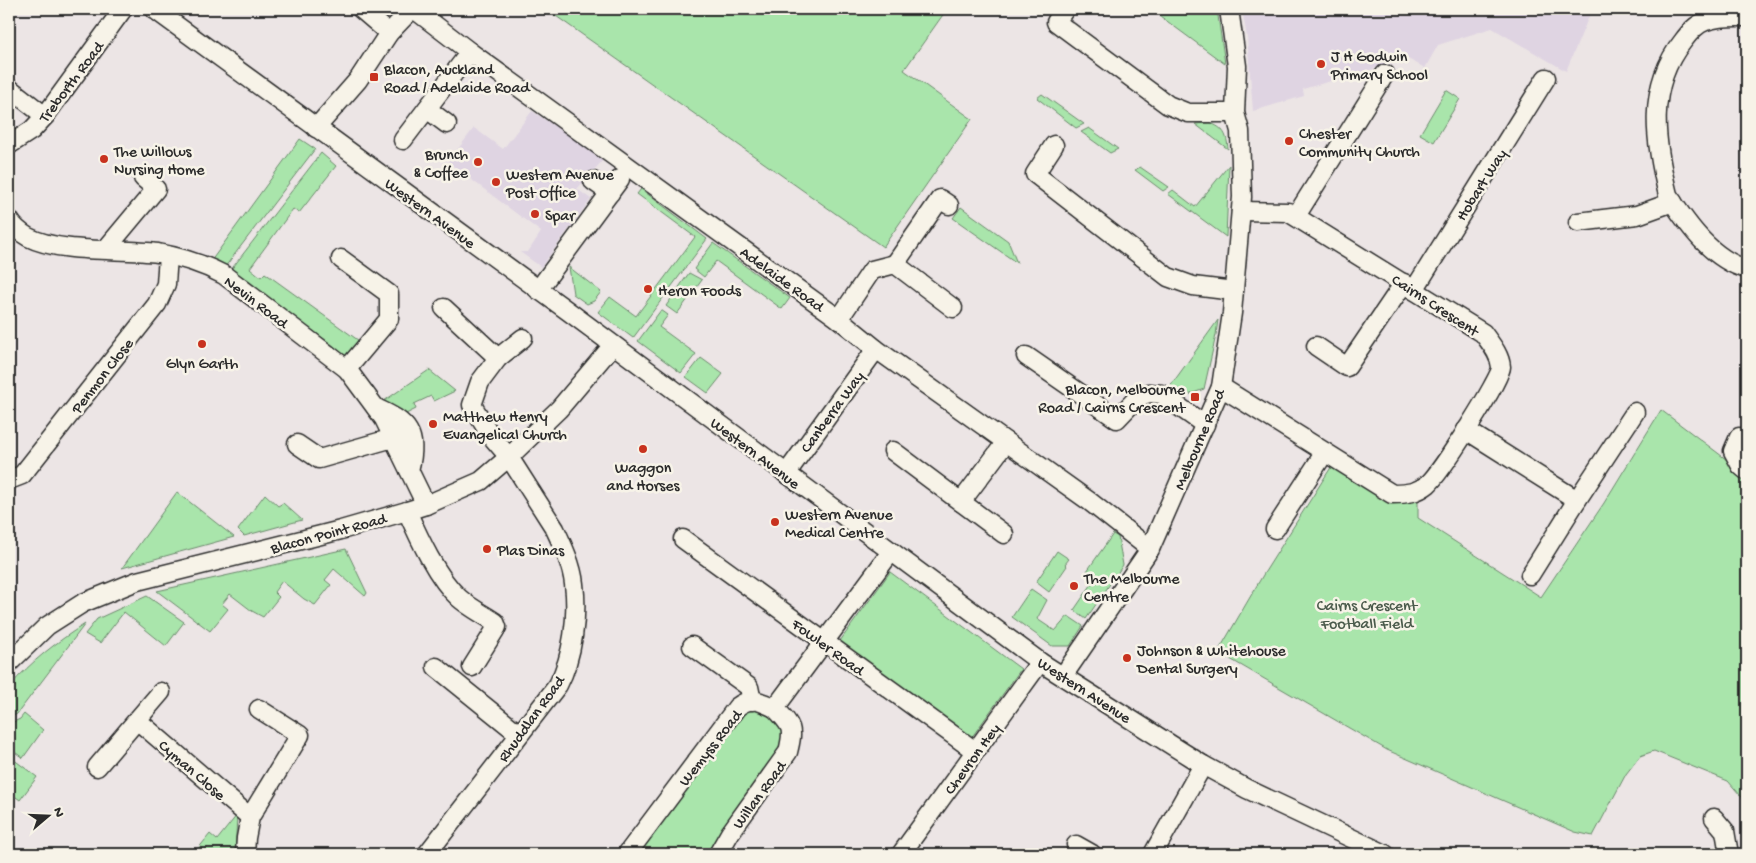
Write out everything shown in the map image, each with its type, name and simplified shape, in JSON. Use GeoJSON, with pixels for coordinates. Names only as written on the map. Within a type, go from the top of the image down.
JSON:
{"type":"FeatureCollection","features":[{"type":"Feature","properties":{"kind":"street","name":"Treborth Road"},"geometry":{"type":"LineString","coordinates":[[9,145],[32,130],[45,116],[123,9]]}},
{"type":"Feature","properties":{"kind":"street","name":"Western Avenue"},"geometry":{"type":"LineString","coordinates":[[154,9],[614,345],[1040,662],[1203,765],[1247,789],[1385,854]]}},
{"type":"Feature","properties":{"kind":"street"},"geometry":{"type":"LineString","coordinates":[[361,9],[389,33]]}},
{"type":"Feature","properties":{"kind":"street"},"geometry":{"type":"LineString","coordinates":[[316,128],[358,80],[389,33],[413,9]]}},
{"type":"Feature","properties":{"kind":"street","name":"Adelaide Road"},"geometry":{"type":"LineString","coordinates":[[413,9],[838,318],[876,349],[1089,501],[1150,548]]}},
{"type":"Feature","properties":{"kind":"street"},"geometry":{"type":"LineString","coordinates":[[1065,9],[1056,22],[1168,105],[1188,113],[1235,113]]}},
{"type":"Feature","properties":{"kind":"street","name":"Melbourne Road"},"geometry":{"type":"LineString","coordinates":[[1063,676],[1150,548],[1221,388],[1234,291],[1241,211],[1241,146],[1240,131],[1235,113],[1237,66],[1229,9]]}},
{"type":"Feature","properties":{"kind":"street"},"geometry":{"type":"LineString","coordinates":[[1747,17],[1701,15],[1677,48],[1667,67],[1656,114],[1656,136],[1668,195],[1691,228],[1718,255],[1747,269]]}},
{"type":"Feature","properties":{"kind":"street"},"geometry":{"type":"LineString","coordinates":[[403,140],[470,52]]}},
{"type":"Feature","properties":{"kind":"street"},"geometry":{"type":"LineString","coordinates":[[1296,216],[1342,146],[1385,74]]}},
{"type":"Feature","properties":{"kind":"street","name":"Hobart Way"},"geometry":{"type":"LineString","coordinates":[[1316,346],[1347,366],[1409,287],[1546,78]]}},
{"type":"Feature","properties":{"kind":"street"},"geometry":{"type":"LineString","coordinates":[[9,88],[45,116]]}},
{"type":"Feature","properties":{"kind":"street"},"geometry":{"type":"LineString","coordinates":[[426,109],[447,124]]}},
{"type":"Feature","properties":{"kind":"street"},"geometry":{"type":"LineString","coordinates":[[1054,145],[1034,174],[1168,277],[1193,286],[1234,291]]}},
{"type":"Feature","properties":{"kind":"street"},"geometry":{"type":"LineString","coordinates":[[106,249],[156,189],[143,178]]}},
{"type":"Feature","properties":{"kind":"street"},"geometry":{"type":"LineString","coordinates":[[538,290],[615,186],[593,181]]}},
{"type":"Feature","properties":{"kind":"street"},"geometry":{"type":"LineString","coordinates":[[838,318],[872,270],[895,264],[940,199],[949,205]]}},
{"type":"Feature","properties":{"kind":"street"},"geometry":{"type":"LineString","coordinates":[[1577,220],[1637,215],[1673,202]]}},
{"type":"Feature","properties":{"kind":"street","name":"Cairns Crescent"},"geometry":{"type":"LineString","coordinates":[[1221,388],[1392,494],[1410,494],[1428,484],[1442,468],[1494,384],[1501,368],[1496,350],[1483,333],[1296,216],[1288,212],[1241,211]]}},
{"type":"Feature","properties":{"kind":"street","name":"Nevin Road"},"geometry":{"type":"LineString","coordinates":[[9,219],[13,225],[28,237],[55,246],[106,249],[168,256],[204,264],[224,275],[347,369],[384,419],[426,505]]}},
{"type":"Feature","properties":{"kind":"street","name":"Penmon Close"},"geometry":{"type":"LineString","coordinates":[[9,480],[22,475],[157,304],[166,284],[168,256]]}},
{"type":"Feature","properties":{"kind":"street"},"geometry":{"type":"LineString","coordinates":[[341,259],[389,294],[389,319],[347,369]]}},
{"type":"Feature","properties":{"kind":"street"},"geometry":{"type":"LineString","coordinates":[[895,264],[952,308]]}},
{"type":"Feature","properties":{"kind":"street"},"geometry":{"type":"LineString","coordinates":[[444,308],[498,358],[522,338]]}},
{"type":"Feature","properties":{"kind":"street","name":"Blacon Point Road"},"geometry":{"type":"LineString","coordinates":[[9,663],[47,626],[83,603],[122,587],[138,581],[341,530],[407,511],[426,505],[481,481],[559,409],[614,345]]}},
{"type":"Feature","properties":{"kind":"street","name":"Canberra Way"},"geometry":{"type":"LineString","coordinates":[[786,474],[876,349]]}},
{"type":"Feature","properties":{"kind":"street"},"geometry":{"type":"LineString","coordinates":[[1026,356],[1117,418],[1138,397],[1149,393],[1161,394],[1205,425]]}},
{"type":"Feature","properties":{"kind":"street","name":"Rhuddlan Road"},"geometry":{"type":"LineString","coordinates":[[427,854],[558,685],[564,673],[572,640],[576,606],[574,583],[556,529],[509,457],[491,436],[472,405],[480,382],[498,358]]}},
{"type":"Feature","properties":{"kind":"street"},"geometry":{"type":"LineString","coordinates":[[376,408],[396,416],[409,432],[413,449],[409,470]]}},
{"type":"Feature","properties":{"kind":"street"},"geometry":{"type":"LineString","coordinates":[[1530,575],[1635,412]]}},
{"type":"Feature","properties":{"kind":"street"},"geometry":{"type":"LineString","coordinates":[[1466,430],[1577,500]]}},
{"type":"Feature","properties":{"kind":"street"},"geometry":{"type":"LineString","coordinates":[[1739,437],[1733,451],[1741,466],[1747,470]]}},
{"type":"Feature","properties":{"kind":"street"},"geometry":{"type":"LineString","coordinates":[[297,444],[319,459],[394,438]]}},
{"type":"Feature","properties":{"kind":"street"},"geometry":{"type":"LineString","coordinates":[[961,502],[1006,442]]}},
{"type":"Feature","properties":{"kind":"street"},"geometry":{"type":"LineString","coordinates":[[893,451],[1004,534]]}},
{"type":"Feature","properties":{"kind":"street"},"geometry":{"type":"LineString","coordinates":[[1275,529],[1325,452]]}},
{"type":"Feature","properties":{"kind":"street"},"geometry":{"type":"LineString","coordinates":[[407,511],[419,538],[443,577],[459,598],[495,622],[497,627],[472,667]]}},
{"type":"Feature","properties":{"kind":"street","name":"Fowler Road"},"geometry":{"type":"LineString","coordinates":[[683,539],[975,751]]}},
{"type":"Feature","properties":{"kind":"street"},"geometry":{"type":"LineString","coordinates":[[775,708],[891,552]]}},
{"type":"Feature","properties":{"kind":"street"},"geometry":{"type":"LineString","coordinates":[[692,646],[749,687],[752,701]]}},
{"type":"Feature","properties":{"kind":"street","name":"Chevron Hey"},"geometry":{"type":"LineString","coordinates":[[901,854],[1040,662]]}},
{"type":"Feature","properties":{"kind":"street"},"geometry":{"type":"LineString","coordinates":[[436,667],[519,734]]}},
{"type":"Feature","properties":{"kind":"street"},"geometry":{"type":"LineString","coordinates":[[97,767],[161,692]]}},
{"type":"Feature","properties":{"kind":"street","name":"Wemyss Road"},"geometry":{"type":"LineString","coordinates":[[627,854],[737,708],[746,701],[759,700],[775,708]]}},
{"type":"Feature","properties":{"kind":"street","name":"Willan Road"},"geometry":{"type":"LineString","coordinates":[[718,854],[730,832],[788,752],[791,739],[790,724],[775,708]]}},
{"type":"Feature","properties":{"kind":"street"},"geometry":{"type":"LineString","coordinates":[[245,854],[250,817],[306,739],[259,709]]}},
{"type":"Feature","properties":{"kind":"street","name":"Cyman Close"},"geometry":{"type":"LineString","coordinates":[[137,720],[250,817]]}},
{"type":"Feature","properties":{"kind":"street"},"geometry":{"type":"LineString","coordinates":[[1153,854],[1203,765]]}},
{"type":"Feature","properties":{"kind":"street"},"geometry":{"type":"LineString","coordinates":[[1714,818],[1725,831],[1729,854]]}},
{"type":"Feature","properties":{"kind":"street"},"geometry":{"type":"LineString","coordinates":[[1076,845],[1092,854]]}},
{"type":"Feature","properties":{"kind":"shaded area","name":"J H Godwin Primary School"},"geometry":{"type":"Polygon","coordinates":[[[1242,9],[1592,9],[1566,71],[1492,28],[1438,45],[1425,68],[1408,59],[1303,89],[1304,96],[1253,111],[1247,37],[1242,9]]]}},
{"type":"Feature","properties":{"kind":"shaded area"},"geometry":{"type":"Polygon","coordinates":[[[532,111],[604,159],[577,189],[591,199],[541,267],[520,252],[528,252],[541,232],[448,162],[474,128],[503,149],[532,111]]]}},
{"type":"Feature","properties":{"kind":"green space"},"geometry":{"type":"Polygon","coordinates":[[[546,9],[947,9],[904,70],[972,119],[883,247],[546,9]]]}},
{"type":"Feature","properties":{"kind":"green space"},"geometry":{"type":"Polygon","coordinates":[[[1166,9],[1217,9],[1225,64],[1160,16],[1166,9]]]}},
{"type":"Feature","properties":{"kind":"green space"},"geometry":{"type":"Polygon","coordinates":[[[1446,90],[1460,99],[1434,142],[1420,134],[1446,90]]]}},
{"type":"Feature","properties":{"kind":"green space"},"geometry":{"type":"Polygon","coordinates":[[[1042,94],[1084,124],[1076,128],[1037,98],[1042,94]]]}},
{"type":"Feature","properties":{"kind":"green space"},"geometry":{"type":"Polygon","coordinates":[[[1210,123],[1222,130],[1227,140],[1228,149],[1195,124],[1210,123]]]}},
{"type":"Feature","properties":{"kind":"green space"},"geometry":{"type":"Polygon","coordinates":[[[1089,128],[1118,149],[1110,153],[1081,132],[1089,128]]]}},
{"type":"Feature","properties":{"kind":"green space"},"geometry":{"type":"Polygon","coordinates":[[[300,139],[315,149],[225,267],[211,261],[300,139]]]}},
{"type":"Feature","properties":{"kind":"green space"},"geometry":{"type":"Polygon","coordinates":[[[321,153],[336,166],[299,213],[293,209],[250,268],[261,277],[265,273],[362,343],[350,361],[334,346],[230,271],[321,153]]]}},
{"type":"Feature","properties":{"kind":"green space"},"geometry":{"type":"Polygon","coordinates":[[[1229,165],[1226,237],[1168,194],[1173,190],[1195,207],[1229,165]]]}},
{"type":"Feature","properties":{"kind":"green space"},"geometry":{"type":"Polygon","coordinates":[[[1140,167],[1169,187],[1163,191],[1135,170],[1140,167]]]}},
{"type":"Feature","properties":{"kind":"green space"},"geometry":{"type":"Polygon","coordinates":[[[641,189],[707,239],[633,338],[598,312],[610,297],[636,316],[695,237],[637,194],[641,189]]]}},
{"type":"Feature","properties":{"kind":"green space"},"geometry":{"type":"Polygon","coordinates":[[[961,207],[1008,241],[1017,263],[953,218],[961,207]]]}},
{"type":"Feature","properties":{"kind":"green space"},"geometry":{"type":"Polygon","coordinates":[[[713,243],[790,298],[782,309],[716,261],[704,277],[694,269],[713,243]]]}},
{"type":"Feature","properties":{"kind":"green space"},"geometry":{"type":"Polygon","coordinates":[[[569,267],[601,292],[594,301],[587,304],[573,294],[569,267]]]}},
{"type":"Feature","properties":{"kind":"green space"},"geometry":{"type":"Polygon","coordinates":[[[689,273],[702,280],[677,314],[666,306],[689,273]]]}},
{"type":"Feature","properties":{"kind":"green space"},"geometry":{"type":"Polygon","coordinates":[[[661,310],[668,315],[659,327],[696,354],[681,373],[638,341],[661,310]]]}},
{"type":"Feature","properties":{"kind":"green space"},"geometry":{"type":"Polygon","coordinates":[[[1218,320],[1204,389],[1183,397],[1169,388],[1218,320]]]}},
{"type":"Feature","properties":{"kind":"green space"},"geometry":{"type":"Polygon","coordinates":[[[701,358],[723,374],[708,393],[686,377],[701,358]]]}},
{"type":"Feature","properties":{"kind":"green space"},"geometry":{"type":"Polygon","coordinates":[[[429,370],[455,391],[434,401],[431,396],[414,404],[416,409],[406,414],[384,401],[429,370]]]}},
{"type":"Feature","properties":{"kind":"green space","name":"Cairns Crescent Football Field"},"geometry":{"type":"Polygon","coordinates":[[[1661,410],[1747,475],[1747,600],[1742,606],[1747,665],[1747,803],[1728,781],[1654,751],[1640,756],[1626,774],[1593,836],[1575,832],[1387,750],[1218,652],[1263,575],[1335,461],[1355,474],[1418,494],[1418,518],[1541,597],[1604,503],[1661,410]]]}},
{"type":"Feature","properties":{"kind":"green space"},"geometry":{"type":"Polygon","coordinates":[[[177,492],[234,537],[122,568],[177,492]]]}},
{"type":"Feature","properties":{"kind":"green space"},"geometry":{"type":"Polygon","coordinates":[[[265,494],[278,506],[283,503],[302,520],[244,536],[238,530],[265,494]]]}},
{"type":"Feature","properties":{"kind":"green space"},"geometry":{"type":"Polygon","coordinates":[[[1113,534],[1118,537],[1123,565],[1086,619],[1074,610],[1096,578],[1087,571],[1113,534]]]}},
{"type":"Feature","properties":{"kind":"green space"},"geometry":{"type":"Polygon","coordinates":[[[346,549],[367,593],[365,596],[334,569],[325,580],[331,585],[315,605],[304,599],[282,581],[274,592],[279,597],[263,617],[230,594],[222,604],[228,609],[210,631],[157,591],[346,549]]]}},
{"type":"Feature","properties":{"kind":"green space"},"geometry":{"type":"Polygon","coordinates":[[[1057,551],[1069,559],[1065,564],[1067,566],[1049,592],[1036,582],[1057,551]]]}},
{"type":"Feature","properties":{"kind":"green space"},"geometry":{"type":"Polygon","coordinates":[[[890,572],[1021,669],[969,741],[843,650],[840,641],[890,572]]]}},
{"type":"Feature","properties":{"kind":"green space"},"geometry":{"type":"Polygon","coordinates":[[[1031,589],[1047,600],[1037,619],[1055,631],[1068,616],[1083,626],[1070,646],[1052,646],[1012,617],[1031,589]]]}},
{"type":"Feature","properties":{"kind":"green space"},"geometry":{"type":"Polygon","coordinates":[[[147,596],[184,622],[166,646],[124,612],[100,643],[85,634],[97,619],[147,596]]]}},
{"type":"Feature","properties":{"kind":"green space"},"geometry":{"type":"Polygon","coordinates":[[[85,624],[17,714],[9,718],[9,687],[45,652],[85,624]]]}},
{"type":"Feature","properties":{"kind":"green space"},"geometry":{"type":"Polygon","coordinates":[[[759,708],[786,731],[783,747],[712,854],[635,854],[741,710],[759,708]]]}},
{"type":"Feature","properties":{"kind":"green space"},"geometry":{"type":"Polygon","coordinates":[[[24,714],[43,730],[23,758],[9,748],[9,724],[20,719],[24,714]]]}},
{"type":"Feature","properties":{"kind":"green space"},"geometry":{"type":"Polygon","coordinates":[[[9,756],[37,777],[20,800],[9,792],[9,756]]]}},
{"type":"Feature","properties":{"kind":"green space"},"geometry":{"type":"Polygon","coordinates":[[[237,815],[235,854],[203,854],[197,850],[210,834],[217,840],[237,815]]]}},
{"type":"Feature","properties":{"kind":"place","name":"J H Godwin Primary School"},"geometry":{"type":"Point","coordinates":[1321,64]}},
{"type":"Feature","properties":{"kind":"place","name":"Blacon, Auckland Road / Adelaide Road"},"geometry":{"type":"Point","coordinates":[374,77]}},
{"type":"Feature","properties":{"kind":"place","name":"Chester Community Church"},"geometry":{"type":"Point","coordinates":[1289,141]}},
{"type":"Feature","properties":{"kind":"place","name":"The Willows Nursing Home"},"geometry":{"type":"Point","coordinates":[104,159]}},
{"type":"Feature","properties":{"kind":"place","name":"Brunch & Coffee"},"geometry":{"type":"Point","coordinates":[478,162]}},
{"type":"Feature","properties":{"kind":"place","name":"Western Avenue Post Office"},"geometry":{"type":"Point","coordinates":[496,182]}},
{"type":"Feature","properties":{"kind":"place","name":"Spar"},"geometry":{"type":"Point","coordinates":[535,214]}},
{"type":"Feature","properties":{"kind":"place","name":"Heron Foods"},"geometry":{"type":"Point","coordinates":[648,289]}},
{"type":"Feature","properties":{"kind":"place","name":"Glyn Garth"},"geometry":{"type":"Point","coordinates":[202,344]}},
{"type":"Feature","properties":{"kind":"place","name":"Blacon, Melbourne Road / Cairns Crescent"},"geometry":{"type":"Point","coordinates":[1195,397]}},
{"type":"Feature","properties":{"kind":"place","name":"Matthew Henry Evangelical Church"},"geometry":{"type":"Point","coordinates":[433,424]}},
{"type":"Feature","properties":{"kind":"place","name":"Waggon and Horses"},"geometry":{"type":"Point","coordinates":[643,449]}},
{"type":"Feature","properties":{"kind":"place","name":"Western Avenue Medical Centre"},"geometry":{"type":"Point","coordinates":[775,522]}},
{"type":"Feature","properties":{"kind":"place","name":"Plas Dinas"},"geometry":{"type":"Point","coordinates":[487,549]}},
{"type":"Feature","properties":{"kind":"place","name":"The Melbourne Centre"},"geometry":{"type":"Point","coordinates":[1074,586]}},
{"type":"Feature","properties":{"kind":"place","name":"Johnson & Whitehouse Dental Surgery"},"geometry":{"type":"Point","coordinates":[1127,658]}}]}
